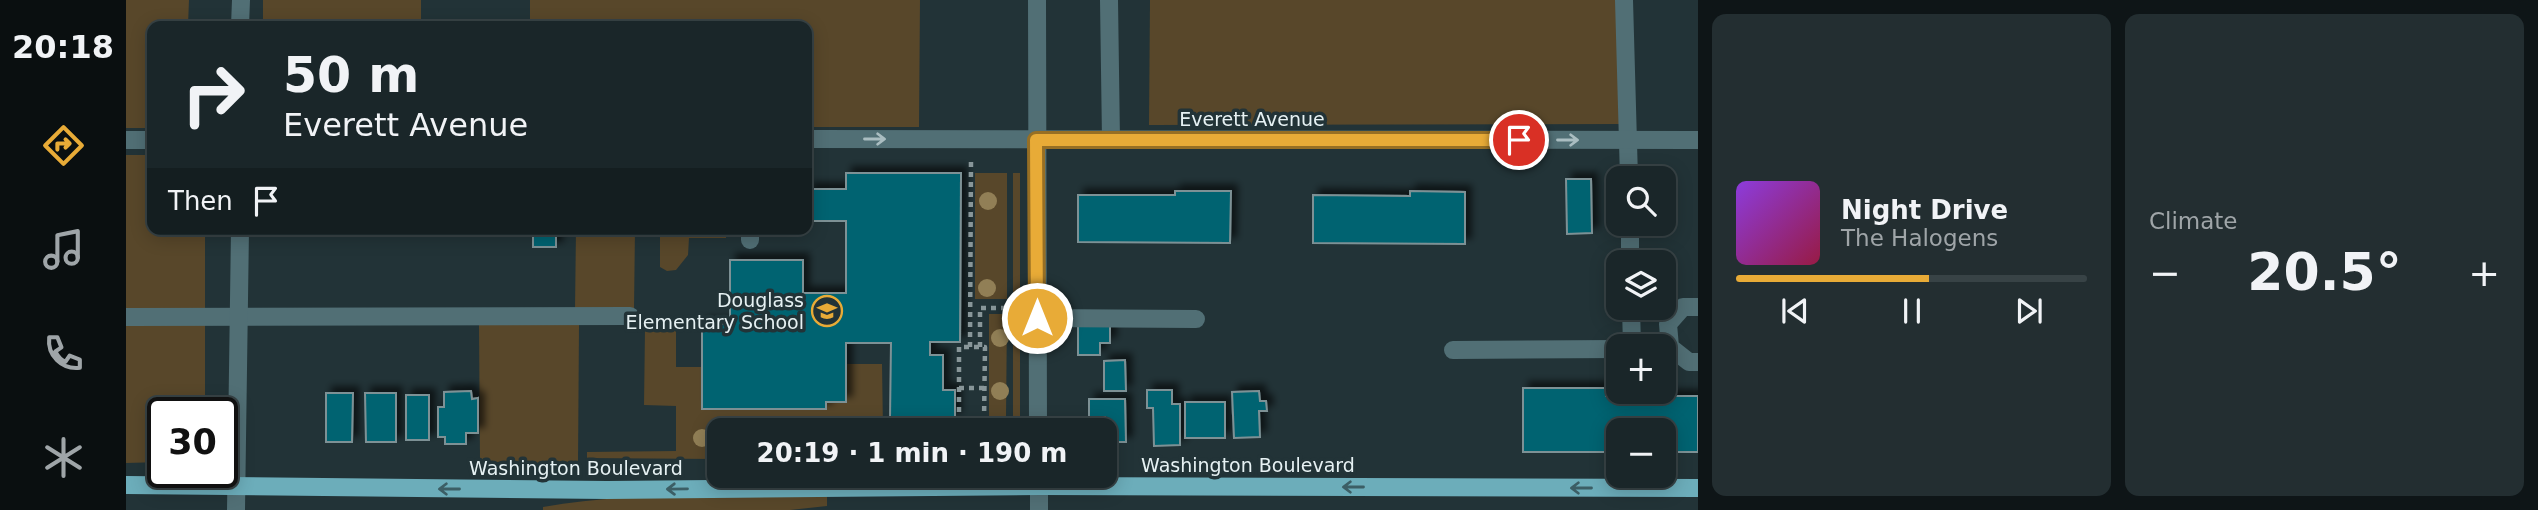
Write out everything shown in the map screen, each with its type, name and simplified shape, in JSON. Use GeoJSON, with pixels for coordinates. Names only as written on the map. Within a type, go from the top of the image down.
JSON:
{"type":"FeatureCollection","features":[{"type":"Feature","properties":{"kind":"main road","name":"Washington Boulevard"},"geometry":{"type":"LineString","coordinates":[[1117,482],[1698,488]]}},
{"type":"Feature","properties":{"kind":"main road","name":"Washington Boulevard"},"geometry":{"type":"LineString","coordinates":[[126,485],[147,486]]}},
{"type":"Feature","properties":{"kind":"main road","name":"Washington Boulevard"},"geometry":{"type":"LineString","coordinates":[[236,488],[714,488]]}},
{"type":"Feature","properties":{"kind":"street"},"geometry":{"type":"LineString","coordinates":[[240,21],[241,0]]}},
{"type":"Feature","properties":{"kind":"street"},"geometry":{"type":"LineString","coordinates":[[1037,0],[1038,418]]}},
{"type":"Feature","properties":{"kind":"street"},"geometry":{"type":"LineString","coordinates":[[1109,0],[1111,140]]}},
{"type":"Feature","properties":{"kind":"street"},"geometry":{"type":"LineString","coordinates":[[1624,0],[1629,166]]}},
{"type":"Feature","properties":{"kind":"street","name":"Everett Avenue"},"geometry":{"type":"LineString","coordinates":[[812,139],[1698,140]]}},
{"type":"Feature","properties":{"kind":"street"},"geometry":{"type":"LineString","coordinates":[[126,140],[147,140]]}},
{"type":"Feature","properties":{"kind":"street"},"geometry":{"type":"LineString","coordinates":[[238,402],[240,235]]}},
{"type":"Feature","properties":{"kind":"street"},"geometry":{"type":"LineString","coordinates":[[1698,307],[1683,307],[1668,324],[1670,347],[1689,362],[1698,362]]}},
{"type":"Feature","properties":{"kind":"street"},"geometry":{"type":"LineString","coordinates":[[126,317],[630,316]]}},
{"type":"Feature","properties":{"kind":"street"},"geometry":{"type":"LineString","coordinates":[[1037,318],[1196,319]]}},
{"type":"Feature","properties":{"kind":"street"},"geometry":{"type":"LineString","coordinates":[[1453,350],[1606,349]]}},
{"type":"Feature","properties":{"kind":"street"},"geometry":{"type":"LineString","coordinates":[[236,488],[236,510]]}},
{"type":"Feature","properties":{"kind":"street"},"geometry":{"type":"LineString","coordinates":[[1039,488],[1039,510]]}},
{"type":"Feature","properties":{"kind":"path"},"geometry":{"type":"LineString","coordinates":[[970,347],[971,160]]}},
{"type":"Feature","properties":{"kind":"path"},"geometry":{"type":"LineString","coordinates":[[980,347],[980,308],[1010,308]]}},
{"type":"Feature","properties":{"kind":"path"},"geometry":{"type":"LineString","coordinates":[[958,418],[959,347],[985,347],[985,418]]}},
{"type":"Feature","properties":{"kind":"path"},"geometry":{"type":"LineString","coordinates":[[958,387],[985,387]]}},
{"type":"Feature","properties":{"kind":"shaded area"},"geometry":{"type":"Polygon","coordinates":[[[126,0],[189,0],[188,21],[147,21],[147,128],[126,128],[126,0]]]}},
{"type":"Feature","properties":{"kind":"shaded area"},"geometry":{"type":"Polygon","coordinates":[[[263,0],[421,0],[421,21],[263,21],[263,0]]]}},
{"type":"Feature","properties":{"kind":"shaded area"},"geometry":{"type":"Polygon","coordinates":[[[530,0],[920,0],[919,127],[812,127],[812,21],[530,21],[530,0]]]}},
{"type":"Feature","properties":{"kind":"shaded area"},"geometry":{"type":"Polygon","coordinates":[[[1150,0],[1621,0],[1622,124],[1149,125],[1150,0]]]}},
{"type":"Feature","properties":{"kind":"shaded area"},"geometry":{"type":"Polygon","coordinates":[[[126,155],[147,155],[147,235],[205,235],[205,397],[147,397],[147,462],[126,463],[126,155]]]}},
{"type":"Feature","properties":{"kind":"shaded area"},"geometry":{"type":"Polygon","coordinates":[[[975,173],[1007,173],[1007,299],[975,299],[975,173]]]}},
{"type":"Feature","properties":{"kind":"shaded area"},"geometry":{"type":"Polygon","coordinates":[[[1013,173],[1020,173],[1020,300],[1013,300],[1013,173]]]}},
{"type":"Feature","properties":{"kind":"shaded area"},"geometry":{"type":"Polygon","coordinates":[[[576,235],[635,235],[634,309],[575,309],[576,235]]]}},
{"type":"Feature","properties":{"kind":"shaded area"},"geometry":{"type":"Polygon","coordinates":[[[660,235],[726,235],[726,238],[689,238],[688,255],[676,270],[667,271],[660,267],[660,235]]]}},
{"type":"Feature","properties":{"kind":"shaded area"},"geometry":{"type":"Polygon","coordinates":[[[989,314],[1007,314],[1006,418],[989,418],[989,314]]]}},
{"type":"Feature","properties":{"kind":"shaded area"},"geometry":{"type":"Polygon","coordinates":[[[1013,314],[1020,314],[1020,418],[1013,418],[1013,314]]]}},
{"type":"Feature","properties":{"kind":"shaded area"},"geometry":{"type":"Polygon","coordinates":[[[479,324],[579,325],[578,464],[480,462],[479,324]]]}},
{"type":"Feature","properties":{"kind":"shaded area"},"geometry":{"type":"Polygon","coordinates":[[[645,329],[676,329],[676,367],[702,367],[702,409],[826,409],[826,402],[846,402],[846,364],[882,364],[883,418],[707,418],[707,459],[587,458],[587,452],[676,451],[676,406],[644,405],[645,329]]]}},
{"type":"Feature","properties":{"kind":"shaded area"},"geometry":{"type":"Polygon","coordinates":[[[649,496],[827,496],[827,506],[790,510],[543,510],[543,507],[578,502],[649,496]]]}},
{"type":"Feature","properties":{"kind":"building","name":"Douglass Elementary School"},"geometry":{"type":"Polygon","coordinates":[[[846,173],[961,173],[960,342],[930,342],[930,355],[943,355],[943,390],[955,390],[955,418],[890,418],[891,343],[846,343],[846,402],[826,402],[826,409],[702,409],[702,324],[730,324],[730,260],[803,260],[803,293],[846,293],[846,221],[812,221],[812,189],[846,189],[846,173]]]}},
{"type":"Feature","properties":{"kind":"building"},"geometry":{"type":"Polygon","coordinates":[[[1566,179],[1591,179],[1592,233],[1567,234],[1566,179]]]}},
{"type":"Feature","properties":{"kind":"building"},"geometry":{"type":"Polygon","coordinates":[[[1175,191],[1231,191],[1230,243],[1078,242],[1078,195],[1175,195],[1175,191]]]}},
{"type":"Feature","properties":{"kind":"building"},"geometry":{"type":"Polygon","coordinates":[[[1410,191],[1465,192],[1465,244],[1313,243],[1313,195],[1410,196],[1410,191]]]}},
{"type":"Feature","properties":{"kind":"building"},"geometry":{"type":"Polygon","coordinates":[[[533,235],[556,235],[556,247],[533,247],[533,235]]]}},
{"type":"Feature","properties":{"kind":"building"},"geometry":{"type":"Polygon","coordinates":[[[1078,326],[1110,326],[1110,343],[1100,343],[1100,355],[1078,355],[1078,326]]]}},
{"type":"Feature","properties":{"kind":"building"},"geometry":{"type":"Polygon","coordinates":[[[1125,360],[1126,391],[1104,391],[1104,361],[1125,360]]]}},
{"type":"Feature","properties":{"kind":"building"},"geometry":{"type":"Polygon","coordinates":[[[1523,388],[1606,388],[1606,404],[1676,404],[1676,396],[1698,396],[1698,452],[1676,452],[1676,418],[1606,418],[1606,452],[1523,452],[1523,388]]]}},
{"type":"Feature","properties":{"kind":"building"},"geometry":{"type":"Polygon","coordinates":[[[1147,390],[1172,390],[1172,404],[1180,404],[1180,445],[1154,446],[1153,408],[1147,408],[1147,390]]]}},
{"type":"Feature","properties":{"kind":"building"},"geometry":{"type":"Polygon","coordinates":[[[471,391],[472,399],[478,398],[478,433],[466,433],[466,444],[445,444],[445,437],[438,437],[438,407],[444,407],[444,392],[471,391]]]}},
{"type":"Feature","properties":{"kind":"building"},"geometry":{"type":"Polygon","coordinates":[[[1259,391],[1260,401],[1266,401],[1267,411],[1259,411],[1260,437],[1234,438],[1232,392],[1259,391]]]}},
{"type":"Feature","properties":{"kind":"building"},"geometry":{"type":"Polygon","coordinates":[[[326,393],[353,393],[352,442],[326,442],[326,393]]]}},
{"type":"Feature","properties":{"kind":"building"},"geometry":{"type":"Polygon","coordinates":[[[365,393],[396,393],[396,442],[366,442],[365,393]]]}},
{"type":"Feature","properties":{"kind":"building"},"geometry":{"type":"Polygon","coordinates":[[[406,395],[429,395],[429,440],[406,440],[406,395]]]}},
{"type":"Feature","properties":{"kind":"building"},"geometry":{"type":"Polygon","coordinates":[[[1089,399],[1125,399],[1126,442],[1117,442],[1117,418],[1089,417],[1089,399]]]}},
{"type":"Feature","properties":{"kind":"building"},"geometry":{"type":"Polygon","coordinates":[[[1185,402],[1225,402],[1225,438],[1185,438],[1185,402]]]}},
{"type":"Feature","properties":{"kind":"place","name":"Douglass Elementary School"},"geometry":{"type":"Point","coordinates":[827,311]}},
{"type":"Feature","properties":{"kind":"route"},"geometry":{"type":"LineString","coordinates":[[1037,318],[1036,140],[1519,140]]}}]}
